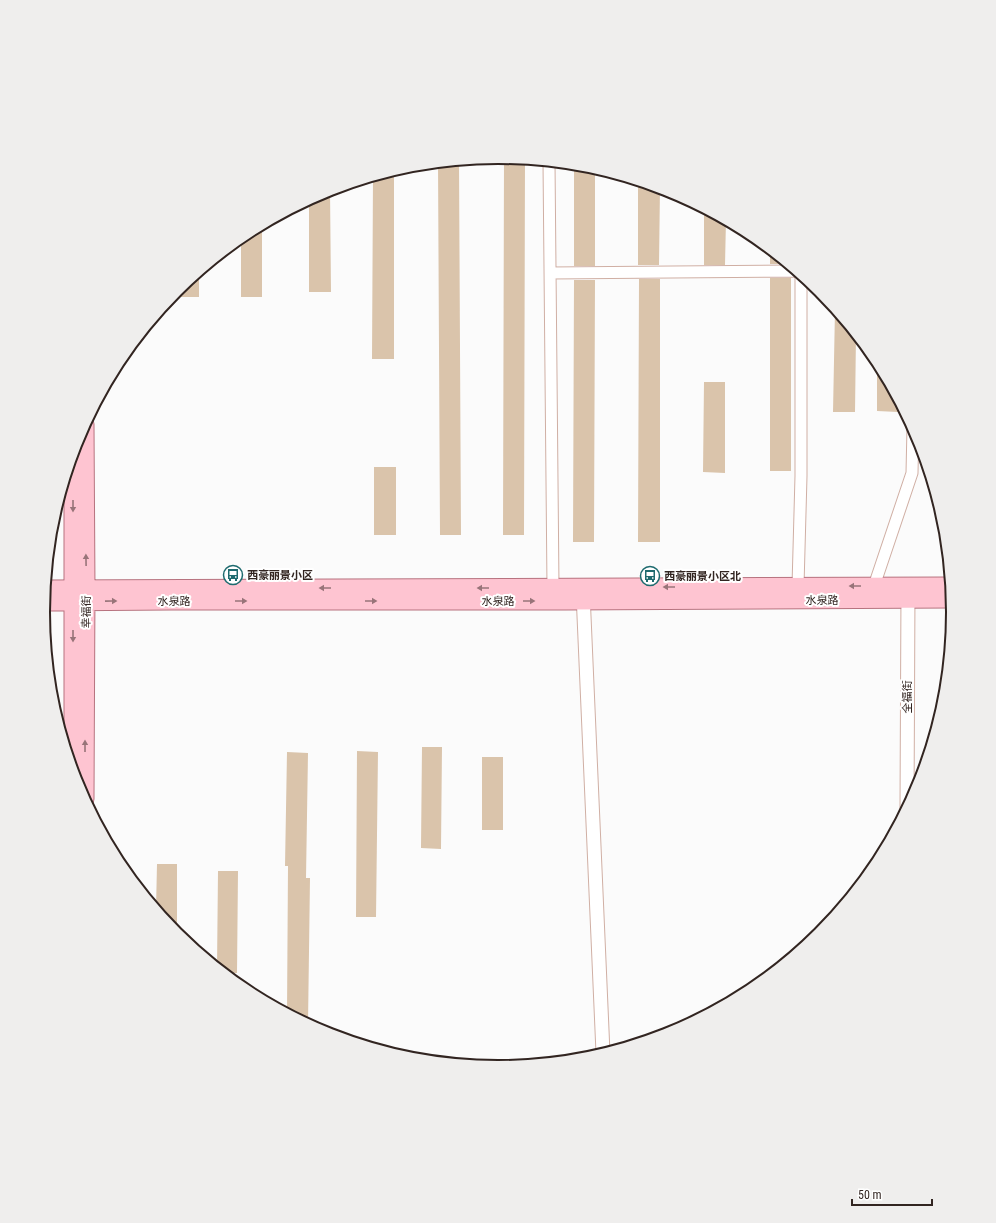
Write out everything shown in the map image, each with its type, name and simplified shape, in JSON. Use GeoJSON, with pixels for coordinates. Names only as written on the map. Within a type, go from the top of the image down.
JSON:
{"type":"FeatureCollection","features":[{"type":"Feature","properties":{"kind":"main road","name":"幸福街"},"geometry":{"type":"LineString","coordinates":[[74,755],[85,439]]}},
{"type":"Feature","properties":{"kind":"main road","name":"幸福街"},"geometry":{"type":"LineString","coordinates":[[74,468],[80,595],[85,784]]}},
{"type":"Feature","properties":{"kind":"main road","name":"水泉路"},"geometry":{"type":"LineString","coordinates":[[50,601],[80,595],[552,587],[583,594],[798,586],[874,593]]}},
{"type":"Feature","properties":{"kind":"main road","name":"水泉路"},"geometry":{"type":"LineString","coordinates":[[908,593],[945,587]]}},
{"type":"Feature","properties":{"kind":"main road","name":"水泉路"},"geometry":{"type":"LineString","coordinates":[[51,590],[80,595],[908,593],[946,598]]}},
{"type":"Feature","properties":{"kind":"street"},"geometry":{"type":"LineString","coordinates":[[549,166],[552,587]]}},
{"type":"Feature","properties":{"kind":"street"},"geometry":{"type":"LineString","coordinates":[[550,273],[788,271]]}},
{"type":"Feature","properties":{"kind":"street"},"geometry":{"type":"LineString","coordinates":[[798,586],[801,476],[801,282]]}},
{"type":"Feature","properties":{"kind":"street"},"geometry":{"type":"LineString","coordinates":[[874,593],[912,473],[913,442]]}},
{"type":"Feature","properties":{"kind":"street","name":"全福街"},"geometry":{"type":"LineString","coordinates":[[906,796],[908,593]]}},
{"type":"Feature","properties":{"kind":"street"},"geometry":{"type":"LineString","coordinates":[[583,594],[603,1047]]}},
{"type":"Feature","properties":{"kind":"building"},"geometry":{"type":"Polygon","coordinates":[[[504,164],[525,164],[524,535],[503,535],[504,164]]]}},
{"type":"Feature","properties":{"kind":"building"},"geometry":{"type":"Polygon","coordinates":[[[459,165],[461,535],[440,535],[438,167],[459,165]]]}},
{"type":"Feature","properties":{"kind":"building"},"geometry":{"type":"Polygon","coordinates":[[[574,170],[595,174],[595,266],[574,266],[574,170]]]}},
{"type":"Feature","properties":{"kind":"building"},"geometry":{"type":"Polygon","coordinates":[[[394,176],[394,359],[372,359],[373,182],[394,176]]]}},
{"type":"Feature","properties":{"kind":"building"},"geometry":{"type":"Polygon","coordinates":[[[638,186],[660,194],[659,265],[638,265],[638,186]]]}},
{"type":"Feature","properties":{"kind":"building"},"geometry":{"type":"Polygon","coordinates":[[[330,197],[331,292],[309,292],[309,206],[330,197]]]}},
{"type":"Feature","properties":{"kind":"building"},"geometry":{"type":"Polygon","coordinates":[[[704,214],[726,226],[725,265],[704,265],[704,214]]]}},
{"type":"Feature","properties":{"kind":"building"},"geometry":{"type":"Polygon","coordinates":[[[262,231],[262,297],[241,297],[241,245],[262,231]]]}},
{"type":"Feature","properties":{"kind":"building"},"geometry":{"type":"Polygon","coordinates":[[[770,255],[780,264],[770,264],[770,255]]]}},
{"type":"Feature","properties":{"kind":"building"},"geometry":{"type":"Polygon","coordinates":[[[770,278],[791,278],[791,471],[770,471],[770,278]]]}},
{"type":"Feature","properties":{"kind":"building"},"geometry":{"type":"Polygon","coordinates":[[[199,279],[199,297],[179,297],[199,279]]]}},
{"type":"Feature","properties":{"kind":"building"},"geometry":{"type":"Polygon","coordinates":[[[639,279],[660,279],[660,542],[638,542],[639,279]]]}},
{"type":"Feature","properties":{"kind":"building"},"geometry":{"type":"Polygon","coordinates":[[[574,280],[595,280],[594,542],[573,542],[574,280]]]}},
{"type":"Feature","properties":{"kind":"building"},"geometry":{"type":"Polygon","coordinates":[[[835,316],[856,343],[855,412],[833,412],[835,316]]]}},
{"type":"Feature","properties":{"kind":"building"},"geometry":{"type":"Polygon","coordinates":[[[877,374],[898,409],[898,412],[877,411],[877,374]]]}},
{"type":"Feature","properties":{"kind":"building"},"geometry":{"type":"Polygon","coordinates":[[[704,382],[725,382],[725,473],[703,472],[704,382]]]}},
{"type":"Feature","properties":{"kind":"building"},"geometry":{"type":"Polygon","coordinates":[[[374,467],[396,467],[396,535],[374,535],[374,467]]]}},
{"type":"Feature","properties":{"kind":"building"},"geometry":{"type":"Polygon","coordinates":[[[422,747],[442,747],[441,849],[421,848],[422,747]]]}},
{"type":"Feature","properties":{"kind":"building"},"geometry":{"type":"Polygon","coordinates":[[[357,751],[378,752],[376,917],[356,917],[357,751]]]}},
{"type":"Feature","properties":{"kind":"building"},"geometry":{"type":"Polygon","coordinates":[[[287,752],[308,753],[306,878],[310,878],[308,1017],[287,1006],[288,866],[285,866],[287,752]]]}},
{"type":"Feature","properties":{"kind":"building"},"geometry":{"type":"Polygon","coordinates":[[[482,757],[503,757],[503,830],[482,830],[482,757]]]}},
{"type":"Feature","properties":{"kind":"building"},"geometry":{"type":"Polygon","coordinates":[[[157,864],[177,864],[177,924],[156,901],[157,864]]]}},
{"type":"Feature","properties":{"kind":"building"},"geometry":{"type":"Polygon","coordinates":[[[218,871],[238,871],[237,973],[233,973],[217,960],[218,871]]]}},
{"type":"Feature","properties":{"kind":"place","name":"西豪丽景小区"},"geometry":{"type":"Point","coordinates":[233,575]}},
{"type":"Feature","properties":{"kind":"place","name":"西豪丽景小区北"},"geometry":{"type":"Point","coordinates":[650,576]}}]}
